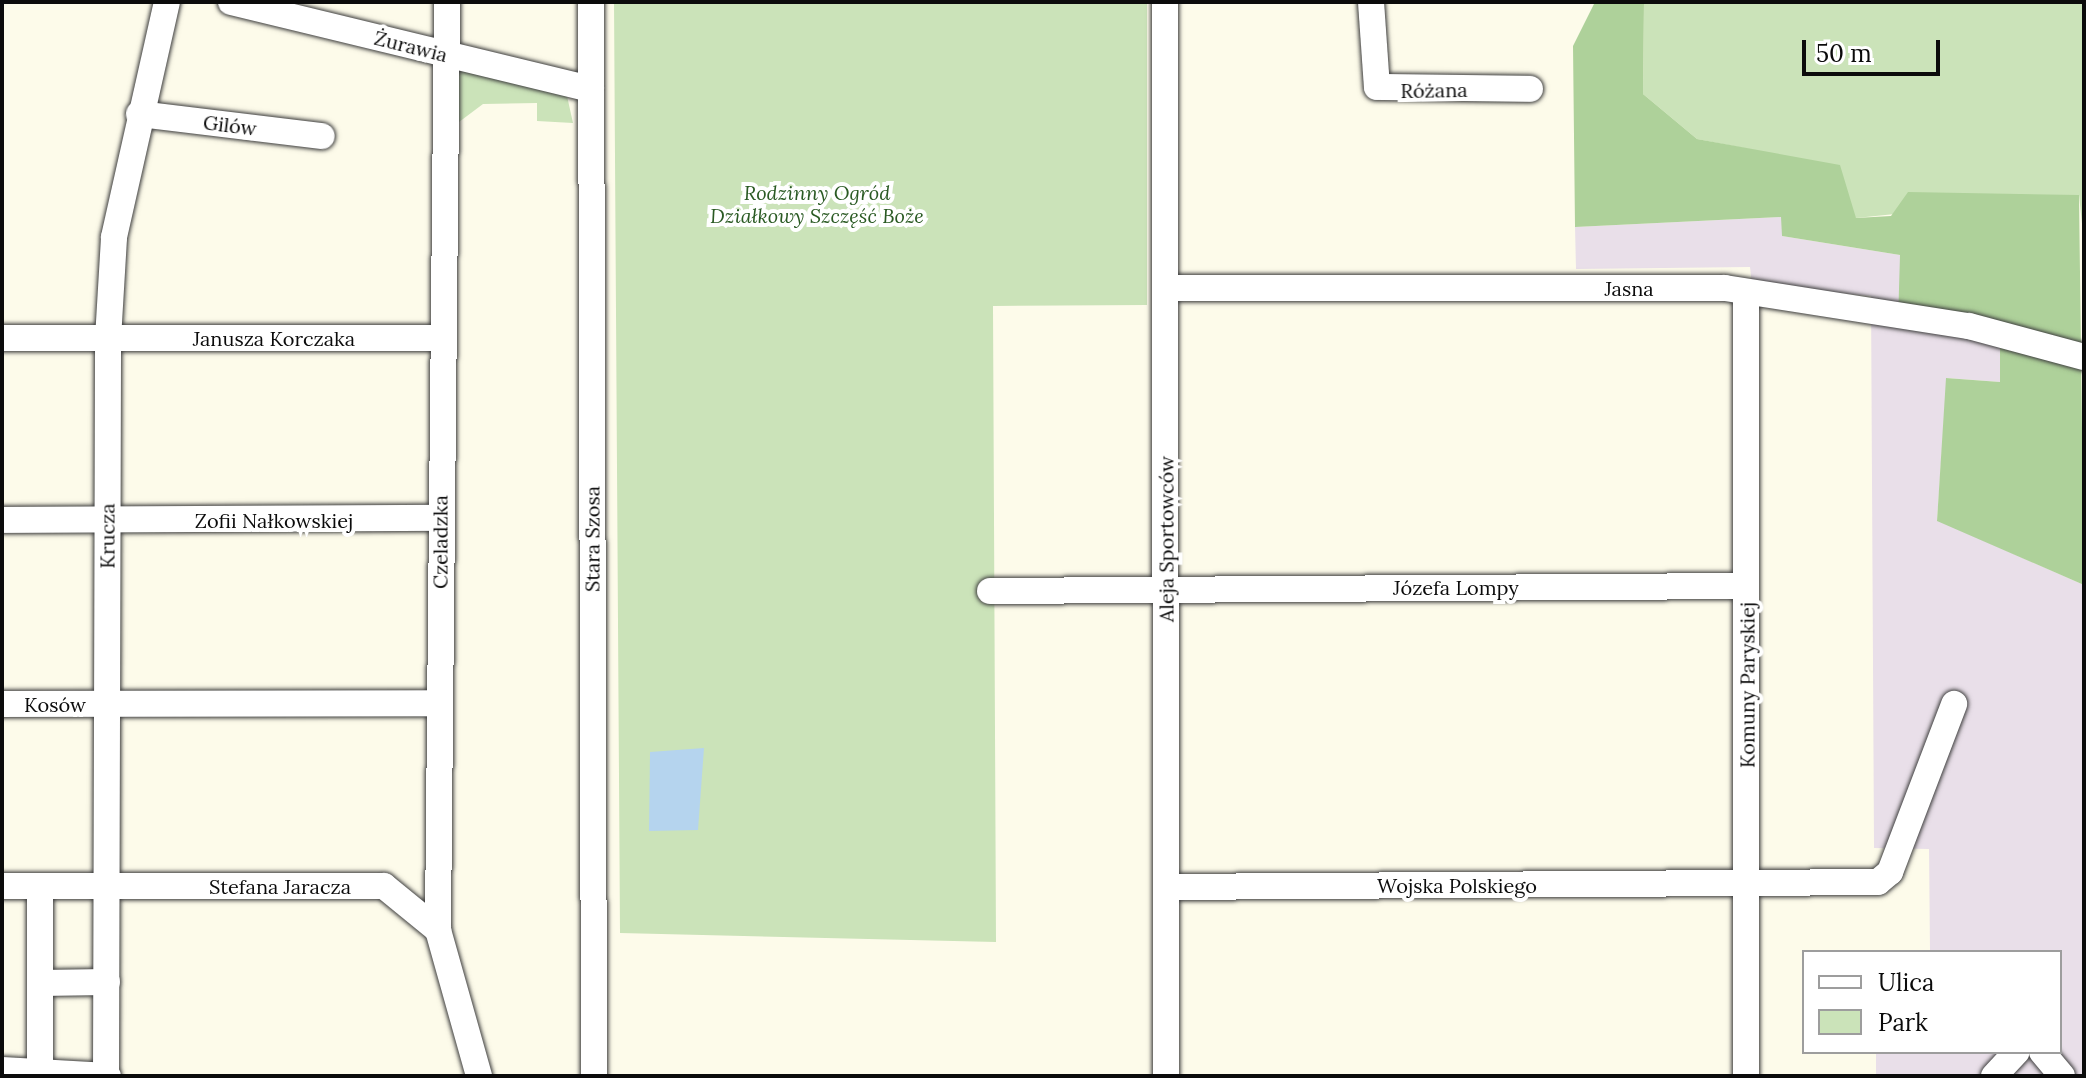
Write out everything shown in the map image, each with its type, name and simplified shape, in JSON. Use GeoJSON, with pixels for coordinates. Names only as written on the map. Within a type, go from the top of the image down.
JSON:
{"type":"FeatureCollection","features":[{"type":"Feature","properties":{"kind":"street","name":"Krucza"},"geometry":{"type":"LineString","coordinates":[[107,1076],[108,339],[114,237],[139,114],[167,2]]}},
{"type":"Feature","properties":{"kind":"street","name":"Żurawia"},"geometry":{"type":"LineString","coordinates":[[231,2],[591,89]]}},
{"type":"Feature","properties":{"kind":"street","name":"Czeladzka"},"geometry":{"type":"LineString","coordinates":[[447,2],[440,338],[438,930],[479,1076]]}},
{"type":"Feature","properties":{"kind":"street","name":"Stara Szosa"},"geometry":{"type":"LineString","coordinates":[[591,2],[594,1076]]}},
{"type":"Feature","properties":{"kind":"street","name":"Aleja Sportowców"},"geometry":{"type":"LineString","coordinates":[[1165,2],[1166,1076]]}},
{"type":"Feature","properties":{"kind":"street","name":"Różana"},"geometry":{"type":"LineString","coordinates":[[1371,2],[1377,87],[1530,89]]}},
{"type":"Feature","properties":{"kind":"street","name":"Gilów"},"geometry":{"type":"LineString","coordinates":[[139,114],[322,136]]}},
{"type":"Feature","properties":{"kind":"street","name":"Jasna"},"geometry":{"type":"LineString","coordinates":[[1166,288],[1725,288],[1746,295],[1796,296],[1969,326],[2084,357]]}},
{"type":"Feature","properties":{"kind":"street","name":"Komuny Paryskiej"},"geometry":{"type":"LineString","coordinates":[[1746,295],[1746,1076]]}},
{"type":"Feature","properties":{"kind":"street","name":"Janusza Korczaka"},"geometry":{"type":"LineString","coordinates":[[2,338],[440,338]]}},
{"type":"Feature","properties":{"kind":"street","name":"Zofii Nałkowskiej"},"geometry":{"type":"LineString","coordinates":[[2,520],[440,518]]}},
{"type":"Feature","properties":{"kind":"street","name":"Józefa Lompy"},"geometry":{"type":"LineString","coordinates":[[990,591],[1746,586]]}},
{"type":"Feature","properties":{"kind":"street","name":"Kosów"},"geometry":{"type":"LineString","coordinates":[[2,704],[440,703]]}},
{"type":"Feature","properties":{"kind":"street","name":"Wojska Polskiego"},"geometry":{"type":"LineString","coordinates":[[1166,887],[1878,882],[1890,872],[1954,704]]}},
{"type":"Feature","properties":{"kind":"street","name":"Stefana Jaracza"},"geometry":{"type":"LineString","coordinates":[[2,886],[384,886],[438,930]]}},
{"type":"Feature","properties":{"kind":"street"},"geometry":{"type":"LineString","coordinates":[[40,886],[40,1073]]}},
{"type":"Feature","properties":{"kind":"street"},"geometry":{"type":"LineString","coordinates":[[40,983],[107,982]]}},
{"type":"Feature","properties":{"kind":"street"},"geometry":{"type":"LineString","coordinates":[[1994,1076],[2014,1054]]}},
{"type":"Feature","properties":{"kind":"street"},"geometry":{"type":"LineString","coordinates":[[2044,1054],[2062,1076]]}},
{"type":"Feature","properties":{"kind":"street"},"geometry":{"type":"LineString","coordinates":[[2,1070],[107,1076]]}},
{"type":"Feature","properties":{"kind":"street"},"geometry":{"type":"LineString","coordinates":[[2076,1076],[2084,1070]]}},
{"type":"Feature","properties":{"kind":"shaded area"},"geometry":{"type":"Polygon","coordinates":[[[1782,217],[1782,236],[1900,255],[2000,340],[2000,382],[1947,378],[1937,520],[2084,585],[2084,1076],[1876,1076],[1876,1054],[2062,1054],[2062,950],[1930,950],[1929,849],[1874,848],[1871,296],[1752,285],[1750,267],[1576,269],[1575,227],[1782,217]]]}},
{"type":"Feature","properties":{"kind":"green space","name":"Rodzinny Ogród Działkowy Szczęść Boże"},"geometry":{"type":"Polygon","coordinates":[[[614,2],[1147,2],[1147,305],[993,306],[996,942],[620,933],[614,2]]]}},
{"type":"Feature","properties":{"kind":"green space"},"geometry":{"type":"Polygon","coordinates":[[[1595,2],[1644,2],[1643,94],[1697,139],[1840,165],[1856,218],[1891,216],[1908,192],[2079,195],[2084,585],[1937,521],[1946,378],[2000,382],[2000,341],[1898,322],[1900,255],[1782,236],[1781,217],[1575,227],[1573,46],[1595,2]]]}},
{"type":"Feature","properties":{"kind":"green space"},"geometry":{"type":"Polygon","coordinates":[[[1644,2],[2084,2],[2084,243],[2079,195],[1856,218],[1759,151],[1697,139],[1643,94],[1644,2]]]}},
{"type":"Feature","properties":{"kind":"green space"},"geometry":{"type":"Polygon","coordinates":[[[458,65],[567,96],[573,123],[537,121],[537,103],[483,104],[455,125],[458,65]]]}},
{"type":"Feature","properties":{"kind":"water"},"geometry":{"type":"Polygon","coordinates":[[[704,748],[698,830],[649,831],[650,752],[704,748]]]}}]}
